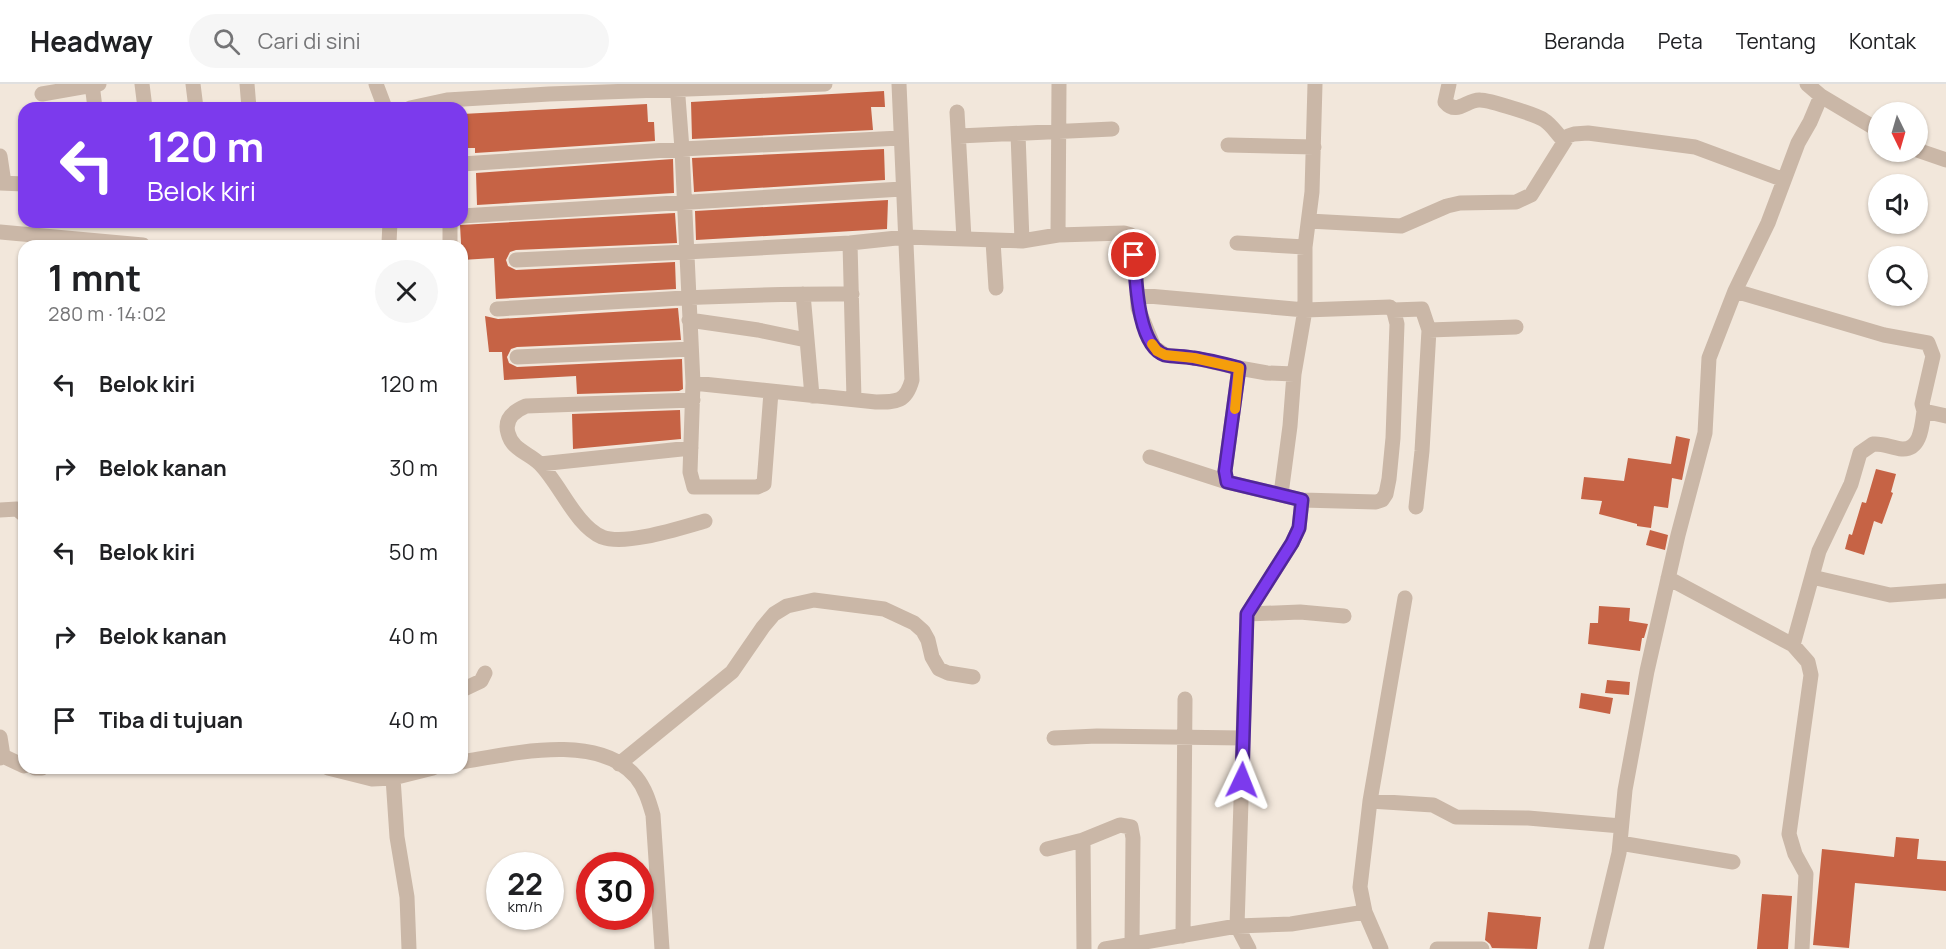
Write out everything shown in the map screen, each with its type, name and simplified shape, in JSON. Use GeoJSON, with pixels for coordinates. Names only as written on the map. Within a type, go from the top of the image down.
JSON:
{"type":"FeatureCollection","features":[{"type":"Feature","properties":{"kind":"street"},"geometry":{"type":"LineString","coordinates":[[92,84],[94,102]]}},
{"type":"Feature","properties":{"kind":"street"},"geometry":{"type":"LineString","coordinates":[[42,95],[99,84]]}},
{"type":"Feature","properties":{"kind":"street"},"geometry":{"type":"LineString","coordinates":[[142,84],[144,102]]}},
{"type":"Feature","properties":{"kind":"street"},"geometry":{"type":"LineString","coordinates":[[193,84],[195,102]]}},
{"type":"Feature","properties":{"kind":"street"},"geometry":{"type":"LineString","coordinates":[[247,84],[248,102]]}},
{"type":"Feature","properties":{"kind":"street"},"geometry":{"type":"LineString","coordinates":[[376,84],[383,102]]}},
{"type":"Feature","properties":{"kind":"street"},"geometry":{"type":"LineString","coordinates":[[468,102],[677,87],[825,84]]}},
{"type":"Feature","properties":{"kind":"street"},"geometry":{"type":"LineString","coordinates":[[693,383],[876,402],[902,399],[909,390],[912,380],[899,84]]}},
{"type":"Feature","properties":{"kind":"street"},"geometry":{"type":"LineString","coordinates":[[1058,235],[1059,84]]}},
{"type":"Feature","properties":{"kind":"street"},"geometry":{"type":"LineString","coordinates":[[1281,494],[1294,374],[1305,310],[1305,247],[1314,147],[1315,84]]}},
{"type":"Feature","properties":{"kind":"street"},"geometry":{"type":"LineString","coordinates":[[1449,84],[1446,102],[1449,106],[1457,108],[1480,100],[1539,117],[1551,125],[1564,141]]}},
{"type":"Feature","properties":{"kind":"street"},"geometry":{"type":"LineString","coordinates":[[1807,84],[1821,96],[1868,124]]}},
{"type":"Feature","properties":{"kind":"street"},"geometry":{"type":"LineString","coordinates":[[677,87],[693,383],[690,472],[694,487],[761,486],[765,479],[771,392]]}},
{"type":"Feature","properties":{"kind":"street"},"geometry":{"type":"LineString","coordinates":[[1596,949],[1620,843],[1625,790],[1647,671],[1705,434],[1709,358],[1734,291],[1768,223],[1798,143],[1821,96]]}},
{"type":"Feature","properties":{"kind":"street"},"geometry":{"type":"LineString","coordinates":[[957,112],[964,239]]}},
{"type":"Feature","properties":{"kind":"street"},"geometry":{"type":"LineString","coordinates":[[959,136],[1112,129]]}},
{"type":"Feature","properties":{"kind":"street"},"geometry":{"type":"LineString","coordinates":[[1018,134],[1023,241]]}},
{"type":"Feature","properties":{"kind":"street"},"geometry":{"type":"LineString","coordinates":[[1309,221],[1401,226],[1447,206],[1460,203],[1516,202],[1531,195],[1564,141],[1574,134],[1695,147],[1784,180]]}},
{"type":"Feature","properties":{"kind":"street"},"geometry":{"type":"LineString","coordinates":[[468,164],[682,149],[900,138]]}},
{"type":"Feature","properties":{"kind":"street"},"geometry":{"type":"LineString","coordinates":[[1228,145],[1314,147]]}},
{"type":"Feature","properties":{"kind":"street"},"geometry":{"type":"LineString","coordinates":[[1928,154],[1946,160]]}},
{"type":"Feature","properties":{"kind":"street"},"geometry":{"type":"LineString","coordinates":[[0,156],[2,183],[18,184]]}},
{"type":"Feature","properties":{"kind":"street"},"geometry":{"type":"LineString","coordinates":[[468,216],[902,189]]}},
{"type":"Feature","properties":{"kind":"street"},"geometry":{"type":"LineString","coordinates":[[0,232],[95,240]]}},
{"type":"Feature","properties":{"kind":"street"},"geometry":{"type":"LineString","coordinates":[[516,260],[850,243],[906,237],[1023,241],[1058,235],[1124,233],[1131,236],[1134,243],[1138,308],[1149,340],[1157,351],[1165,355],[1194,358],[1267,373],[1294,374]]}},
{"type":"Feature","properties":{"kind":"street"},"geometry":{"type":"LineString","coordinates":[[993,241],[996,288]]}},
{"type":"Feature","properties":{"kind":"street"},"geometry":{"type":"LineString","coordinates":[[850,243],[854,399]]}},
{"type":"Feature","properties":{"kind":"street"},"geometry":{"type":"LineString","coordinates":[[1237,243],[1305,247]]}},
{"type":"Feature","properties":{"kind":"street"},"geometry":{"type":"LineString","coordinates":[[1734,291],[1884,335],[1928,343],[1933,356],[1922,396],[1924,411],[1922,429],[1916,444],[1903,449],[1873,444],[1860,453],[1851,484],[1819,551],[1793,645]]}},
{"type":"Feature","properties":{"kind":"street"},"geometry":{"type":"LineString","coordinates":[[803,294],[812,396]]}},
{"type":"Feature","properties":{"kind":"street"},"geometry":{"type":"LineString","coordinates":[[497,309],[689,298],[852,294]]}},
{"type":"Feature","properties":{"kind":"street"},"geometry":{"type":"LineString","coordinates":[[1137,295],[1305,310],[1390,307],[1393,310],[1422,309],[1429,330],[1422,451],[1416,507]]}},
{"type":"Feature","properties":{"kind":"street"},"geometry":{"type":"LineString","coordinates":[[1150,457],[1227,482],[1302,500],[1376,502],[1382,500],[1386,494],[1389,479],[1393,438],[1397,324],[1393,310]]}},
{"type":"Feature","properties":{"kind":"street"},"geometry":{"type":"LineString","coordinates":[[688,320],[758,330],[806,340]]}},
{"type":"Feature","properties":{"kind":"street"},"geometry":{"type":"LineString","coordinates":[[1429,330],[1516,327]]}},
{"type":"Feature","properties":{"kind":"street"},"geometry":{"type":"LineString","coordinates":[[517,357],[691,349]]}},
{"type":"Feature","properties":{"kind":"street"},"geometry":{"type":"LineString","coordinates":[[1227,482],[1225,471],[1239,368]]}},
{"type":"Feature","properties":{"kind":"street"},"geometry":{"type":"LineString","coordinates":[[693,400],[526,406],[514,411],[508,420],[507,433],[515,447],[540,464],[588,528],[602,537],[618,540],[664,532],[705,521]]}},
{"type":"Feature","properties":{"kind":"street"},"geometry":{"type":"LineString","coordinates":[[1924,411],[1946,416]]}},
{"type":"Feature","properties":{"kind":"street"},"geometry":{"type":"LineString","coordinates":[[540,464],[691,448]]}},
{"type":"Feature","properties":{"kind":"street"},"geometry":{"type":"LineString","coordinates":[[1249,949],[1237,926],[1247,614],[1292,543],[1299,528],[1302,500]]}},
{"type":"Feature","properties":{"kind":"street"},"geometry":{"type":"LineString","coordinates":[[0,510],[18,510]]}},
{"type":"Feature","properties":{"kind":"street"},"geometry":{"type":"LineString","coordinates":[[1812,577],[1890,595],[1946,591]]}},
{"type":"Feature","properties":{"kind":"street"},"geometry":{"type":"LineString","coordinates":[[1668,578],[1793,645],[1808,662],[1811,675],[1789,834],[1795,854],[1806,874],[1802,949]]}},
{"type":"Feature","properties":{"kind":"street"},"geometry":{"type":"LineString","coordinates":[[1381,949],[1365,912],[1360,887],[1370,801],[1405,598]]}},
{"type":"Feature","properties":{"kind":"street"},"geometry":{"type":"LineString","coordinates":[[619,764],[732,672],[763,627],[774,614],[787,606],[814,600],[884,609],[914,623],[923,631],[939,669],[948,673],[974,677]]}},
{"type":"Feature","properties":{"kind":"street"},"geometry":{"type":"LineString","coordinates":[[1247,614],[1300,612],[1344,616]]}},
{"type":"Feature","properties":{"kind":"street"},"geometry":{"type":"LineString","coordinates":[[468,687],[482,681],[485,672]]}},
{"type":"Feature","properties":{"kind":"street"},"geometry":{"type":"LineString","coordinates":[[1183,936],[1185,699]]}},
{"type":"Feature","properties":{"kind":"street"},"geometry":{"type":"LineString","coordinates":[[1054,738],[1185,736],[1243,738]]}},
{"type":"Feature","properties":{"kind":"street"},"geometry":{"type":"LineString","coordinates":[[0,737],[1,757],[18,764]]}},
{"type":"Feature","properties":{"kind":"street"},"geometry":{"type":"LineString","coordinates":[[468,761],[532,750],[577,750],[602,756],[619,764],[635,776],[647,794],[653,815],[662,949]]}},
{"type":"Feature","properties":{"kind":"street"},"geometry":{"type":"LineString","coordinates":[[352,774],[372,779],[393,778],[409,774]]}},
{"type":"Feature","properties":{"kind":"street"},"geometry":{"type":"LineString","coordinates":[[393,778],[397,837],[407,897],[409,949]]}},
{"type":"Feature","properties":{"kind":"street"},"geometry":{"type":"LineString","coordinates":[[1370,801],[1433,805],[1456,817],[1528,818],[1621,826]]}},
{"type":"Feature","properties":{"kind":"street"},"geometry":{"type":"LineString","coordinates":[[1047,849],[1083,840],[1120,825],[1131,827],[1139,945]]}},
{"type":"Feature","properties":{"kind":"street"},"geometry":{"type":"LineString","coordinates":[[1083,840],[1084,949]]}},
{"type":"Feature","properties":{"kind":"street"},"geometry":{"type":"LineString","coordinates":[[1620,843],[1733,862]]}},
{"type":"Feature","properties":{"kind":"street"},"geometry":{"type":"LineString","coordinates":[[1105,949],[1139,945],[1237,926],[1291,924],[1365,912]]}},
{"type":"Feature","properties":{"kind":"street"},"geometry":{"type":"LineString","coordinates":[[1437,949],[1482,949]]}},
{"type":"Feature","properties":{"kind":"building"},"geometry":{"type":"Polygon","coordinates":[[[884,91],[885,107],[871,107],[873,130],[692,139],[691,102],[884,91]]]}},
{"type":"Feature","properties":{"kind":"building"},"geometry":{"type":"Polygon","coordinates":[[[647,104],[648,122],[654,122],[655,141],[475,153],[475,148],[468,148],[468,114],[647,104]]]}},
{"type":"Feature","properties":{"kind":"building"},"geometry":{"type":"Polygon","coordinates":[[[884,149],[885,180],[694,192],[692,158],[884,149]]]}},
{"type":"Feature","properties":{"kind":"building"},"geometry":{"type":"Polygon","coordinates":[[[673,159],[674,193],[477,205],[476,173],[673,159]]]}},
{"type":"Feature","properties":{"kind":"building"},"geometry":{"type":"Polygon","coordinates":[[[888,200],[887,229],[696,240],[695,211],[888,200]]]}},
{"type":"Feature","properties":{"kind":"building"},"geometry":{"type":"Polygon","coordinates":[[[675,213],[677,243],[516,250],[510,252],[506,260],[508,266],[516,270],[675,262],[676,289],[496,299],[494,258],[468,260],[468,240],[461,240],[460,228],[468,228],[468,225],[675,213]]]}},
{"type":"Feature","properties":{"kind":"building"},"geometry":{"type":"Polygon","coordinates":[[[678,308],[681,340],[517,347],[511,349],[507,357],[509,363],[517,367],[682,359],[683,389],[679,391],[577,394],[576,376],[504,380],[502,352],[489,352],[485,316],[498,319],[678,308]]]}},
{"type":"Feature","properties":{"kind":"building"},"geometry":{"type":"Polygon","coordinates":[[[680,410],[681,439],[573,449],[572,414],[680,410]]]}},
{"type":"Feature","properties":{"kind":"building"},"geometry":{"type":"Polygon","coordinates":[[[1676,436],[1690,439],[1682,480],[1672,478],[1668,508],[1654,506],[1651,528],[1599,514],[1602,501],[1581,499],[1584,477],[1624,481],[1628,458],[1671,464],[1676,436]]]}},
{"type":"Feature","properties":{"kind":"building"},"geometry":{"type":"Polygon","coordinates":[[[1876,469],[1896,474],[1891,492],[1893,493],[1882,524],[1874,521],[1864,555],[1845,549],[1849,534],[1852,535],[1862,502],[1866,503],[1876,469]]]}},
{"type":"Feature","properties":{"kind":"building"},"geometry":{"type":"Polygon","coordinates":[[[1650,530],[1668,535],[1665,550],[1646,545],[1650,530]]]}},
{"type":"Feature","properties":{"kind":"building"},"geometry":{"type":"Polygon","coordinates":[[[1599,606],[1630,608],[1629,621],[1648,624],[1640,651],[1588,644],[1590,623],[1598,623],[1599,606]]]}},
{"type":"Feature","properties":{"kind":"building"},"geometry":{"type":"Polygon","coordinates":[[[1607,680],[1630,682],[1629,695],[1605,693],[1607,680]]]}},
{"type":"Feature","properties":{"kind":"building"},"geometry":{"type":"Polygon","coordinates":[[[1581,693],[1613,698],[1610,714],[1579,708],[1581,693]]]}},
{"type":"Feature","properties":{"kind":"building"},"geometry":{"type":"Polygon","coordinates":[[[1896,837],[1919,839],[1917,859],[1946,861],[1946,891],[1855,883],[1849,948],[1813,945],[1822,849],[1894,857],[1896,837]]]}},
{"type":"Feature","properties":{"kind":"building"},"geometry":{"type":"Polygon","coordinates":[[[1762,894],[1792,896],[1788,949],[1757,949],[1762,894]]]}},
{"type":"Feature","properties":{"kind":"building"},"geometry":{"type":"Polygon","coordinates":[[[1488,912],[1541,917],[1537,949],[1492,948],[1485,940],[1488,912]]]}},
{"type":"Feature","properties":{"kind":"slow traffic"},"geometry":{"type":"LineString","coordinates":[[1152,344],[1157,351],[1165,355],[1214,361],[1239,368],[1235,409]]}},
{"type":"Feature","properties":{"kind":"route"},"geometry":{"type":"LineString","coordinates":[[1134,255],[1138,308],[1149,340],[1157,351],[1165,355],[1214,361],[1239,368],[1236,405],[1225,471],[1227,482],[1302,500],[1299,528],[1292,543],[1247,614],[1242,780]]}}]}
